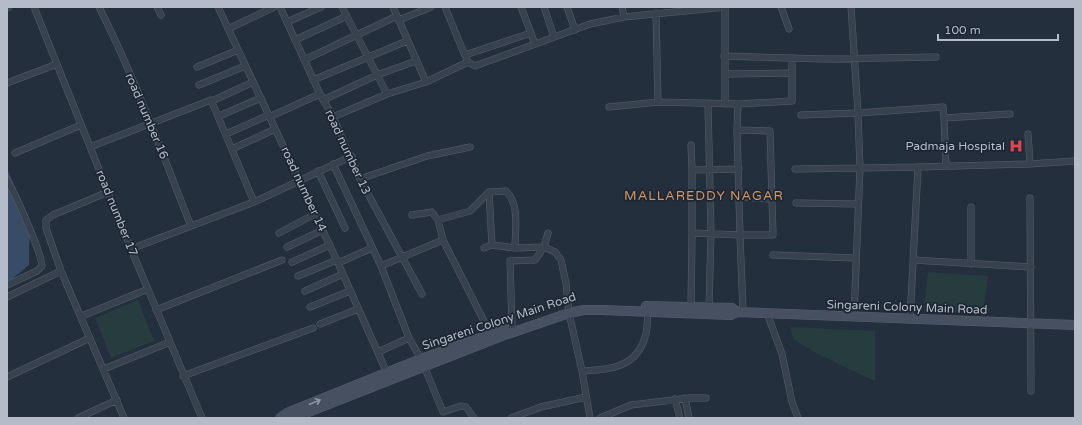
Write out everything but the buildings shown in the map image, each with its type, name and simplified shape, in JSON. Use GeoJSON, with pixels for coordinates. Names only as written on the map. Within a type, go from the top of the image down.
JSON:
{"type":"FeatureCollection","features":[{"type":"Feature","properties":{"kind":"street","name":"road number 17"},"geometry":{"type":"LineString","coordinates":[[34,7],[131,249],[183,376],[202,418]]}},
{"type":"Feature","properties":{"kind":"street","name":"road number 16"},"geometry":{"type":"LineString","coordinates":[[99,7],[112,33],[151,124],[192,226]]}},
{"type":"Feature","properties":{"kind":"street"},"geometry":{"type":"LineString","coordinates":[[157,7],[161,15]]}},
{"type":"Feature","properties":{"kind":"street","name":"road number 14"},"geometry":{"type":"LineString","coordinates":[[218,7],[338,261],[387,373]]}},
{"type":"Feature","properties":{"kind":"street"},"geometry":{"type":"LineString","coordinates":[[228,29],[274,7]]}},
{"type":"Feature","properties":{"kind":"street","name":"road number 13"},"geometry":{"type":"LineString","coordinates":[[280,7],[313,80],[352,156],[360,179],[422,294]]}},
{"type":"Feature","properties":{"kind":"street"},"geometry":{"type":"LineString","coordinates":[[287,22],[321,7]]}},
{"type":"Feature","properties":{"kind":"street"},"geometry":{"type":"LineString","coordinates":[[342,7],[387,94]]}},
{"type":"Feature","properties":{"kind":"street"},"geometry":{"type":"LineString","coordinates":[[393,7],[426,82]]}},
{"type":"Feature","properties":{"kind":"street"},"geometry":{"type":"LineString","coordinates":[[304,60],[356,35],[398,18],[431,7]]}},
{"type":"Feature","properties":{"kind":"street"},"geometry":{"type":"LineString","coordinates":[[445,7],[468,62],[475,66],[575,30],[624,17],[687,9],[725,7],[725,104]]}},
{"type":"Feature","properties":{"kind":"street"},"geometry":{"type":"LineString","coordinates":[[521,7],[535,44]]}},
{"type":"Feature","properties":{"kind":"street"},"geometry":{"type":"LineString","coordinates":[[544,7],[554,37]]}},
{"type":"Feature","properties":{"kind":"street"},"geometry":{"type":"LineString","coordinates":[[567,7],[575,30]]}},
{"type":"Feature","properties":{"kind":"street"},"geometry":{"type":"LineString","coordinates":[[622,7],[624,17]]}},
{"type":"Feature","properties":{"kind":"street"},"geometry":{"type":"LineString","coordinates":[[781,7],[789,29]]}},
{"type":"Feature","properties":{"kind":"street"},"geometry":{"type":"LineString","coordinates":[[851,7],[860,168],[854,318]]}},
{"type":"Feature","properties":{"kind":"street"},"geometry":{"type":"LineString","coordinates":[[656,13],[658,102]]}},
{"type":"Feature","properties":{"kind":"street"},"geometry":{"type":"LineString","coordinates":[[295,40],[346,16]]}},
{"type":"Feature","properties":{"kind":"street"},"geometry":{"type":"LineString","coordinates":[[465,55],[531,33]]}},
{"type":"Feature","properties":{"kind":"street"},"geometry":{"type":"LineString","coordinates":[[313,80],[367,56],[408,41]]}},
{"type":"Feature","properties":{"kind":"street"},"geometry":{"type":"LineString","coordinates":[[197,67],[238,50]]}},
{"type":"Feature","properties":{"kind":"street"},"geometry":{"type":"LineString","coordinates":[[724,56],[854,59],[936,57]]}},
{"type":"Feature","properties":{"kind":"street"},"geometry":{"type":"LineString","coordinates":[[609,107],[658,102],[738,104],[792,101],[792,58]]}},
{"type":"Feature","properties":{"kind":"street"},"geometry":{"type":"LineString","coordinates":[[226,134],[377,74],[416,61]]}},
{"type":"Feature","properties":{"kind":"street"},"geometry":{"type":"LineString","coordinates":[[333,117],[387,94],[426,82],[468,62]]}},
{"type":"Feature","properties":{"kind":"street"},"geometry":{"type":"LineString","coordinates":[[7,83],[57,64]]}},
{"type":"Feature","properties":{"kind":"street"},"geometry":{"type":"LineString","coordinates":[[199,85],[245,66]]}},
{"type":"Feature","properties":{"kind":"street"},"geometry":{"type":"LineString","coordinates":[[725,74],[792,74]]}},
{"type":"Feature","properties":{"kind":"street"},"geometry":{"type":"LineString","coordinates":[[90,147],[212,101],[253,82]]}},
{"type":"Feature","properties":{"kind":"street"},"geometry":{"type":"LineString","coordinates":[[219,116],[261,98]]}},
{"type":"Feature","properties":{"kind":"street"},"geometry":{"type":"LineString","coordinates":[[212,101],[254,202]]}},
{"type":"Feature","properties":{"kind":"street"},"geometry":{"type":"LineString","coordinates":[[708,104],[711,233],[709,307]]}},
{"type":"Feature","properties":{"kind":"street"},"geometry":{"type":"LineString","coordinates":[[738,104],[738,197],[741,285],[739,289],[740,312]]}},
{"type":"Feature","properties":{"kind":"street"},"geometry":{"type":"LineString","coordinates":[[801,115],[858,113],[943,107],[946,166]]}},
{"type":"Feature","properties":{"kind":"street"},"geometry":{"type":"LineString","coordinates":[[944,118],[1010,114]]}},
{"type":"Feature","properties":{"kind":"street"},"geometry":{"type":"LineString","coordinates":[[15,153],[81,125]]}},
{"type":"Feature","properties":{"kind":"street"},"geometry":{"type":"LineString","coordinates":[[232,150],[275,129]]}},
{"type":"Feature","properties":{"kind":"street"},"geometry":{"type":"LineString","coordinates":[[692,233],[773,235],[770,131],[737,130]]}},
{"type":"Feature","properties":{"kind":"street"},"geometry":{"type":"LineString","coordinates":[[1028,134],[1030,164]]}},
{"type":"Feature","properties":{"kind":"street"},"geometry":{"type":"LineString","coordinates":[[691,145],[691,310]]}},
{"type":"Feature","properties":{"kind":"street"},"geometry":{"type":"LineString","coordinates":[[360,179],[427,156],[470,147]]}},
{"type":"Feature","properties":{"kind":"street"},"geometry":{"type":"LineString","coordinates":[[131,249],[254,202],[352,156]]}},
{"type":"Feature","properties":{"kind":"street"},"geometry":{"type":"LineString","coordinates":[[795,169],[1030,164],[1075,161]]}},
{"type":"Feature","properties":{"kind":"street"},"geometry":{"type":"LineString","coordinates":[[333,164],[381,266],[409,338],[423,362],[443,412],[461,406],[466,407],[474,418]]}},
{"type":"Feature","properties":{"kind":"street"},"geometry":{"type":"LineString","coordinates":[[910,319],[918,167]]}},
{"type":"Feature","properties":{"kind":"street"},"geometry":{"type":"LineString","coordinates":[[692,170],[739,169]]}},
{"type":"Feature","properties":{"kind":"street"},"geometry":{"type":"LineString","coordinates":[[318,171],[346,228]]}},
{"type":"Feature","properties":{"kind":"street"},"geometry":{"type":"LineString","coordinates":[[7,181],[36,248],[42,266],[37,271],[7,285]]}},
{"type":"Feature","properties":{"kind":"street"},"geometry":{"type":"LineString","coordinates":[[438,220],[470,211],[489,192],[506,191],[512,198],[514,207],[515,248]]}},
{"type":"Feature","properties":{"kind":"street"},"geometry":{"type":"LineString","coordinates":[[108,192],[53,215],[46,220],[46,228],[62,271],[124,418]]}},
{"type":"Feature","properties":{"kind":"street"},"geometry":{"type":"LineString","coordinates":[[489,192],[492,245]]}},
{"type":"Feature","properties":{"kind":"street"},"geometry":{"type":"LineString","coordinates":[[738,197],[772,199]]}},
{"type":"Feature","properties":{"kind":"street"},"geometry":{"type":"LineString","coordinates":[[1030,198],[1031,392]]}},
{"type":"Feature","properties":{"kind":"street"},"geometry":{"type":"LineString","coordinates":[[796,203],[858,204]]}},
{"type":"Feature","properties":{"kind":"street"},"geometry":{"type":"LineString","coordinates":[[971,207],[971,264]]}},
{"type":"Feature","properties":{"kind":"street"},"geometry":{"type":"LineString","coordinates":[[412,215],[432,212],[438,220],[443,240],[490,333]]}},
{"type":"Feature","properties":{"kind":"street"},"geometry":{"type":"LineString","coordinates":[[279,233],[315,214]]}},
{"type":"Feature","properties":{"kind":"street"},"geometry":{"type":"LineString","coordinates":[[287,248],[323,230]]}},
{"type":"Feature","properties":{"kind":"street"},"geometry":{"type":"LineString","coordinates":[[512,327],[510,261],[535,260],[544,247],[548,233]]}},
{"type":"Feature","properties":{"kind":"street"},"geometry":{"type":"LineString","coordinates":[[381,266],[443,240]]}},
{"type":"Feature","properties":{"kind":"street"},"geometry":{"type":"LineString","coordinates":[[292,262],[330,245]]}},
{"type":"Feature","properties":{"kind":"street"},"geometry":{"type":"LineString","coordinates":[[484,248],[492,245],[515,248],[544,247],[555,252],[561,260],[590,418]]}},
{"type":"Feature","properties":{"kind":"street"},"geometry":{"type":"LineString","coordinates":[[298,276],[372,248]]}},
{"type":"Feature","properties":{"kind":"street"},"geometry":{"type":"LineString","coordinates":[[773,255],[856,258]]}},
{"type":"Feature","properties":{"kind":"street"},"geometry":{"type":"LineString","coordinates":[[156,310],[282,260]]}},
{"type":"Feature","properties":{"kind":"street"},"geometry":{"type":"LineString","coordinates":[[913,260],[1031,267]]}},
{"type":"Feature","properties":{"kind":"street"},"geometry":{"type":"LineString","coordinates":[[7,297],[62,271]]}},
{"type":"Feature","properties":{"kind":"street"},"geometry":{"type":"LineString","coordinates":[[305,291],[343,274]]}},
{"type":"Feature","properties":{"kind":"street"},"geometry":{"type":"LineString","coordinates":[[82,316],[148,289]]}},
{"type":"Feature","properties":{"kind":"street"},"geometry":{"type":"LineString","coordinates":[[310,307],[350,291]]}},
{"type":"Feature","properties":{"kind":"street","name":"Singareni Colony Main Road"},"geometry":{"type":"LineString","coordinates":[[293,418],[433,358],[582,305],[691,310],[731,316],[740,312]]}},
{"type":"Feature","properties":{"kind":"street","name":"Singareni Colony Main Road"},"geometry":{"type":"LineString","coordinates":[[691,310],[709,307],[732,308],[740,312],[854,318],[1075,325]]}},
{"type":"Feature","properties":{"kind":"street"},"geometry":{"type":"LineString","coordinates":[[320,324],[358,309]]}},
{"type":"Feature","properties":{"kind":"street"},"geometry":{"type":"LineString","coordinates":[[582,371],[610,370],[635,356],[646,332],[648,309]]}},
{"type":"Feature","properties":{"kind":"street","name":"Singareni Colony Main Road"},"geometry":{"type":"LineString","coordinates":[[464,347],[490,333],[569,310]]}},
{"type":"Feature","properties":{"kind":"street"},"geometry":{"type":"LineString","coordinates":[[767,313],[782,354],[792,402],[798,418]]}},
{"type":"Feature","properties":{"kind":"street"},"geometry":{"type":"LineString","coordinates":[[183,376],[313,328]]}},
{"type":"Feature","properties":{"kind":"street"},"geometry":{"type":"LineString","coordinates":[[7,377],[90,338]]}},
{"type":"Feature","properties":{"kind":"street"},"geometry":{"type":"LineString","coordinates":[[378,352],[409,338]]}},
{"type":"Feature","properties":{"kind":"street"},"geometry":{"type":"LineString","coordinates":[[104,369],[170,342]]}},
{"type":"Feature","properties":{"kind":"street","name":"Singareni Colony Main Road"},"geometry":{"type":"LineString","coordinates":[[280,418],[287,413],[387,373],[404,370]]}},
{"type":"Feature","properties":{"kind":"street"},"geometry":{"type":"LineString","coordinates":[[511,418],[540,407],[586,397]]}},
{"type":"Feature","properties":{"kind":"street"},"geometry":{"type":"LineString","coordinates":[[685,398],[689,418]]}},
{"type":"Feature","properties":{"kind":"street"},"geometry":{"type":"LineString","coordinates":[[600,418],[631,405],[685,398],[706,398]]}},
{"type":"Feature","properties":{"kind":"street"},"geometry":{"type":"LineString","coordinates":[[676,399],[680,418]]}},
{"type":"Feature","properties":{"kind":"street"},"geometry":{"type":"LineString","coordinates":[[78,418],[116,400]]}},
{"type":"Feature","properties":{"kind":"green space"},"geometry":{"type":"Polygon","coordinates":[[[928,272],[988,276],[983,314],[924,310],[928,272]]]}},
{"type":"Feature","properties":{"kind":"green space"},"geometry":{"type":"Polygon","coordinates":[[[138,300],[154,341],[111,358],[95,318],[138,300]]]}},
{"type":"Feature","properties":{"kind":"green space"},"geometry":{"type":"Polygon","coordinates":[[[790,327],[875,331],[875,381],[823,356],[793,339],[790,327]]]}},
{"type":"Feature","properties":{"kind":"water"},"geometry":{"type":"Polygon","coordinates":[[[7,169],[29,218],[31,228],[29,265],[7,283],[7,169]]]}},
{"type":"Feature","properties":{"kind":"place","name":"Padmaja Hospital"},"geometry":{"type":"Point","coordinates":[1016,146]}},
{"type":"Feature","properties":{"kind":"district","name":"MALLAREDDY NAGAR"},"geometry":{"type":"Point","coordinates":[704,196]}}]}
